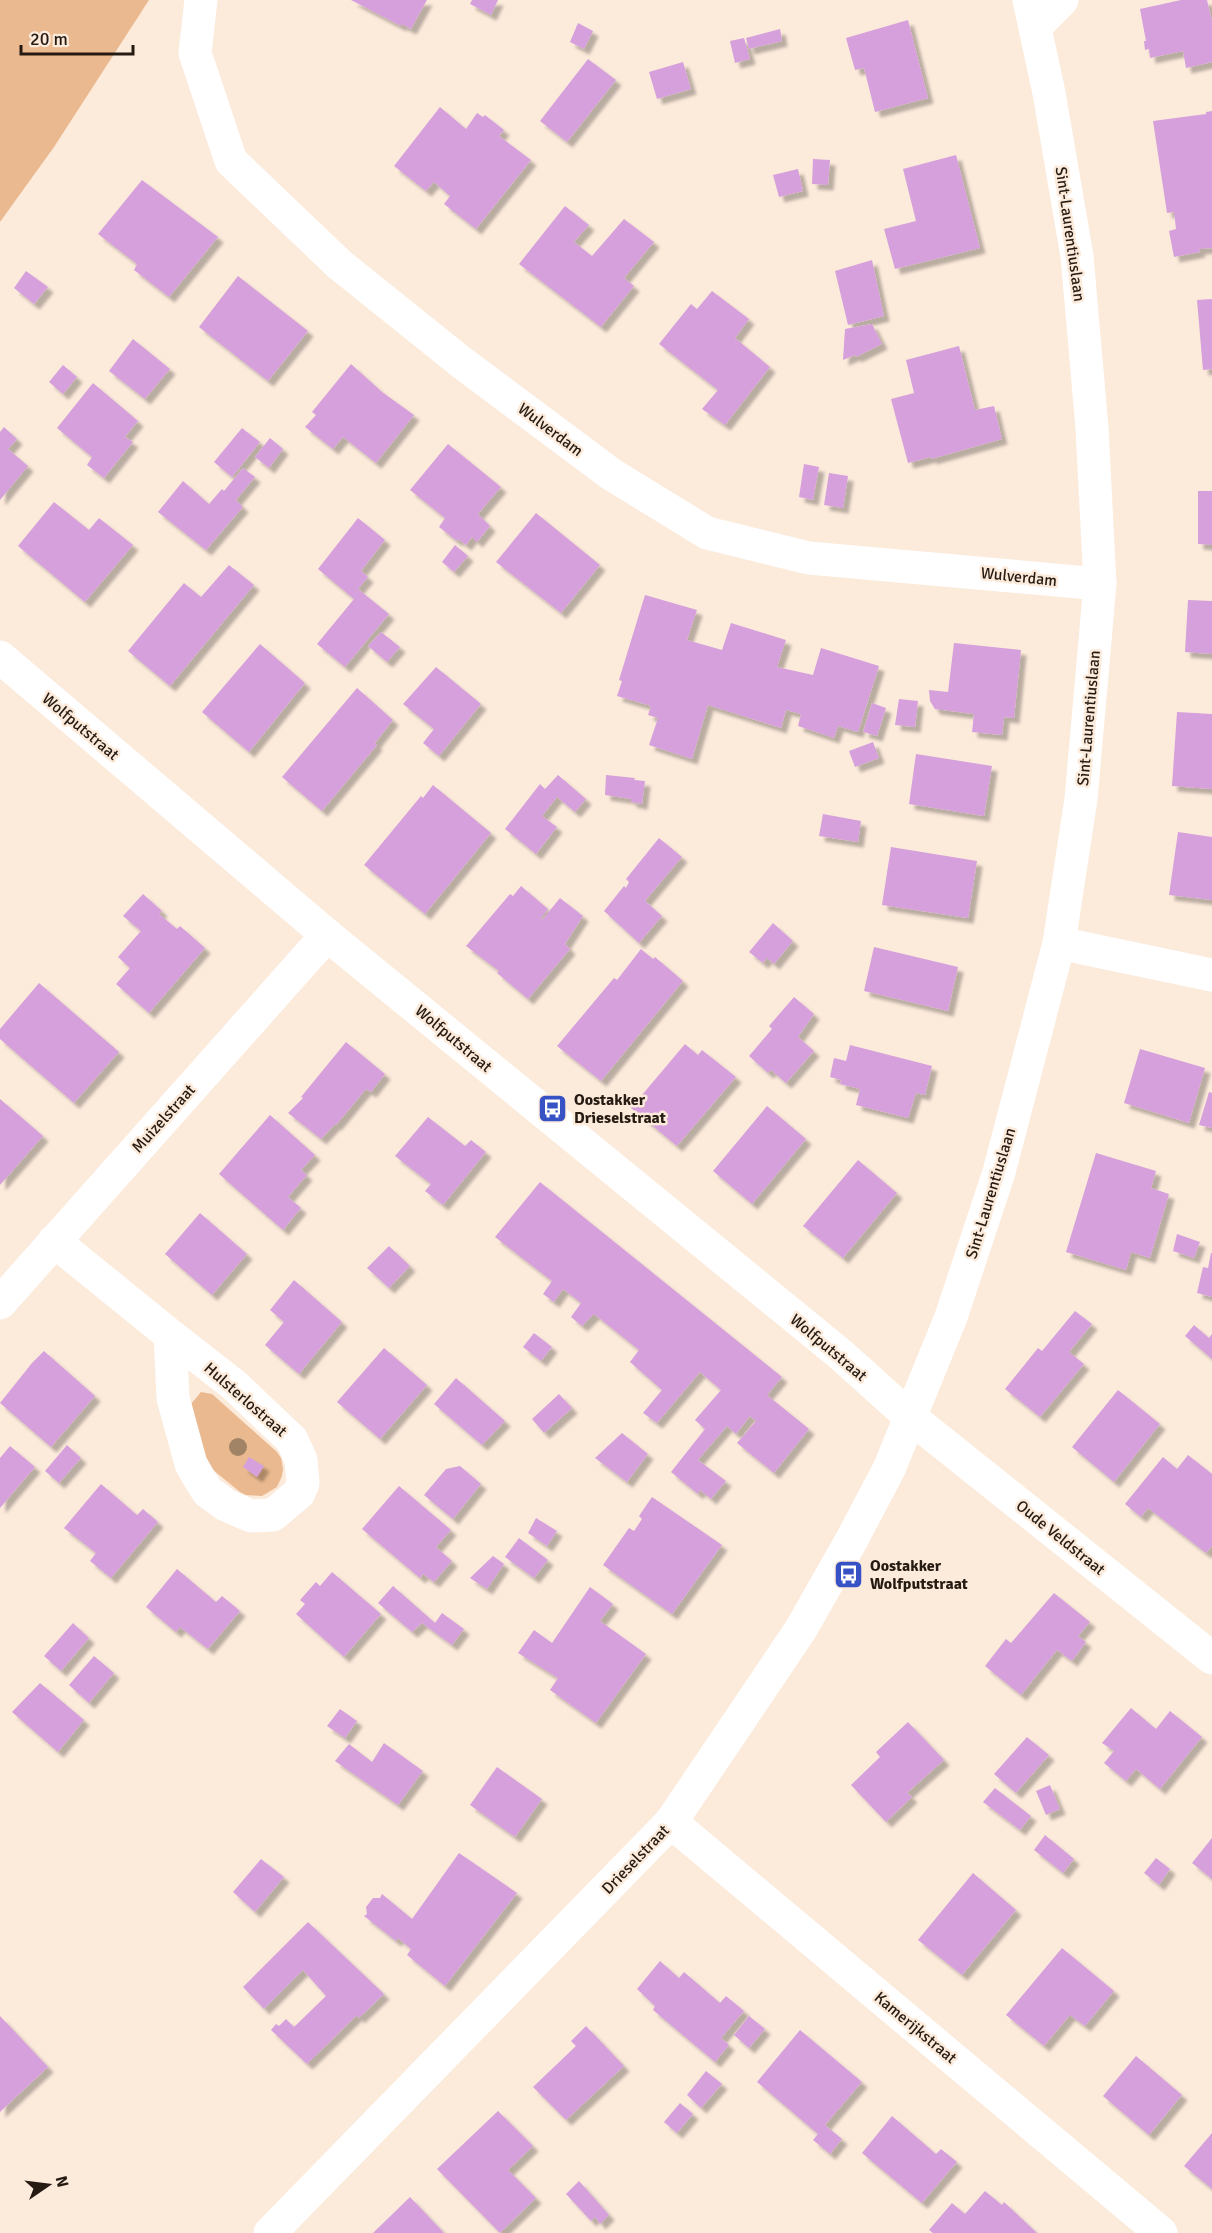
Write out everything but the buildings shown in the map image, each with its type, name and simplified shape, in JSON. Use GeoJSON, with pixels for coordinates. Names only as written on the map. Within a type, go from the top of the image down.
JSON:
{"type":"FeatureCollection","features":[{"type":"Feature","properties":{"kind":"street","name":"Wulverdam"},"geometry":{"type":"LineString","coordinates":[[201,0],[195,53],[231,161],[340,265],[461,362],[611,474],[707,533],[809,558],[1100,584]]}},
{"type":"Feature","properties":{"kind":"street"},"geometry":{"type":"LineString","coordinates":[[1032,14],[1062,0]]}},
{"type":"Feature","properties":{"kind":"street","name":"Sint-Laurentiuslaan"},"geometry":{"type":"LineString","coordinates":[[909,1416],[951,1317],[999,1172],[1059,942],[1081,799],[1100,584],[1092,428],[1077,256],[1049,93],[1032,14]]}},
{"type":"Feature","properties":{"kind":"street","name":"Wolfputstraat"},"geometry":{"type":"LineString","coordinates":[[0,657],[327,935],[840,1354],[909,1416]]}},
{"type":"Feature","properties":{"kind":"street","name":"Muizelstraat"},"geometry":{"type":"LineString","coordinates":[[0,1303],[327,935]]}},
{"type":"Feature","properties":{"kind":"street"},"geometry":{"type":"LineString","coordinates":[[1059,942],[1212,975]]}},
{"type":"Feature","properties":{"kind":"street","name":"Hulsterlostraat"},"geometry":{"type":"LineString","coordinates":[[54,1241],[234,1385],[292,1440],[301,1460],[303,1483],[292,1502],[273,1515],[251,1516],[226,1505],[208,1492],[199,1478],[191,1464],[173,1398],[170,1335]]}},
{"type":"Feature","properties":{"kind":"street","name":"Oude Veldstraat"},"geometry":{"type":"LineString","coordinates":[[909,1416],[1212,1658]]}},
{"type":"Feature","properties":{"kind":"street","name":"Drieselstraat"},"geometry":{"type":"LineString","coordinates":[[270,2233],[671,1822],[801,1629],[889,1469],[909,1416]]}},
{"type":"Feature","properties":{"kind":"street","name":"Kamerijkstraat"},"geometry":{"type":"LineString","coordinates":[[671,1822],[1161,2233]]}},
{"type":"Feature","properties":{"kind":"shaded area"},"geometry":{"type":"Polygon","coordinates":[[[0,0],[149,0],[54,147],[0,222],[0,0]]]}},
{"type":"Feature","properties":{"kind":"shaded area"},"geometry":{"type":"Polygon","coordinates":[[[201,1392],[212,1394],[277,1452],[283,1469],[277,1487],[262,1496],[246,1495],[207,1465],[191,1404],[201,1392]]]}},
{"type":"Feature","properties":{"kind":"place","name":"Oostakker Drieselstraat"},"geometry":{"type":"Point","coordinates":[553,1108]}},
{"type":"Feature","properties":{"kind":"place","name":"Oostakker Wolfputstraat"},"geometry":{"type":"Point","coordinates":[849,1574]}}]}
